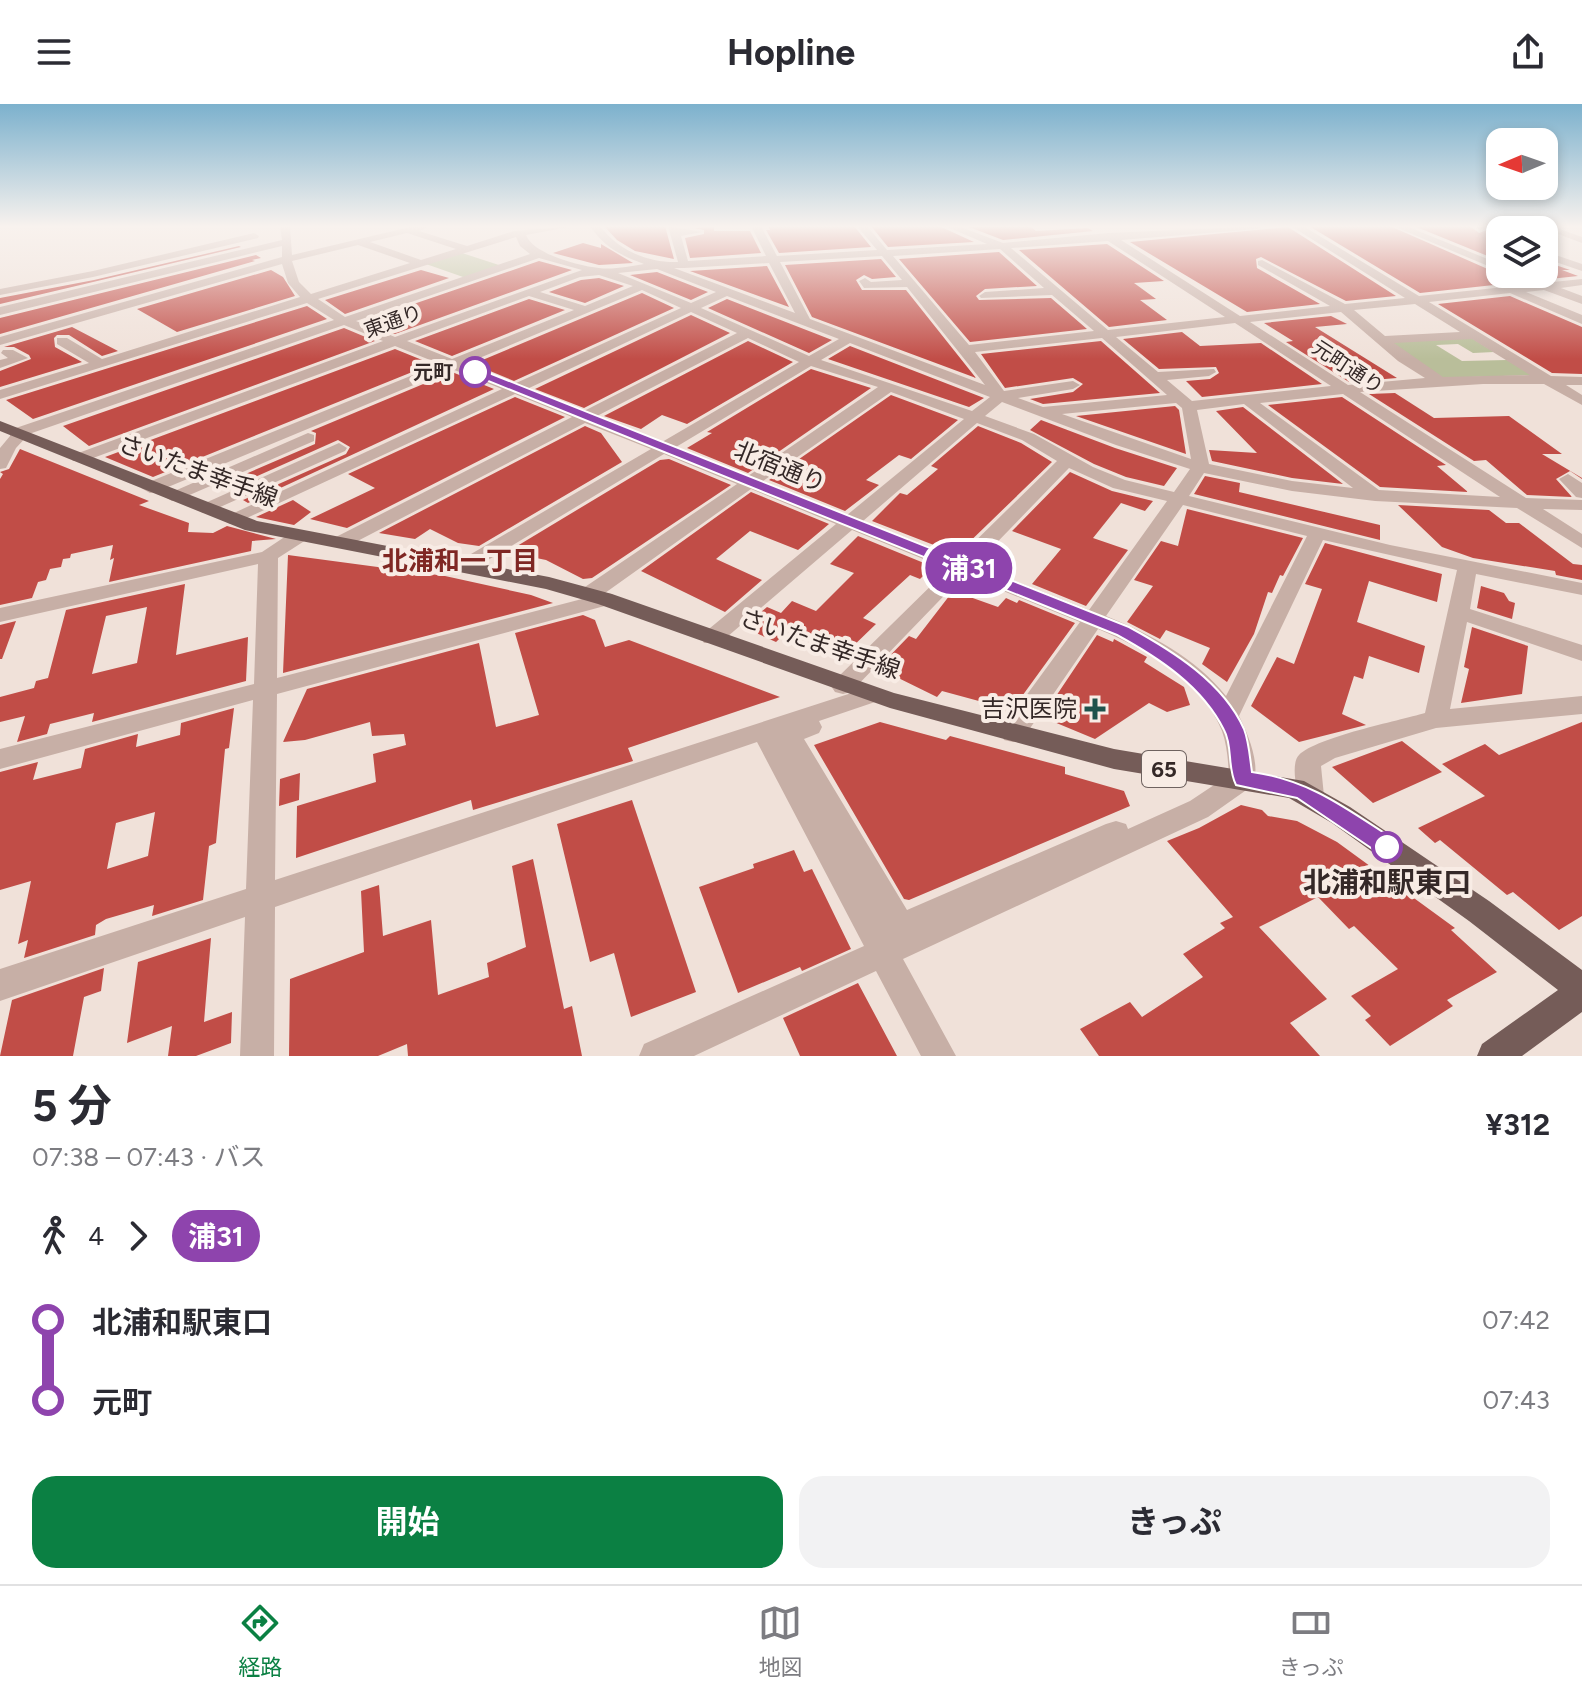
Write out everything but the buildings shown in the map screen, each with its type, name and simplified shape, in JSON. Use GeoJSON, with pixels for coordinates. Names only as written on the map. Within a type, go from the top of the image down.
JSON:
{"type":"FeatureCollection","features":[{"type":"Feature","properties":{"kind":"main road","name":"さいたま幸手線"},"geometry":{"type":"LineString","coordinates":[[8,429],[230,519],[299,536],[466,565],[597,596],[843,686],[1013,733],[1141,765],[1277,783],[1311,796],[1479,911],[1582,990]]}},
{"type":"Feature","properties":{"kind":"main road"},"geometry":{"type":"LineString","coordinates":[[1494,1056],[1582,990]]}},
{"type":"Feature","properties":{"kind":"street"},"geometry":{"type":"LineString","coordinates":[[0,292],[113,270]]}},
{"type":"Feature","properties":{"kind":"street"},"geometry":{"type":"LineString","coordinates":[[0,311],[162,270]]}},
{"type":"Feature","properties":{"kind":"street"},"geometry":{"type":"LineString","coordinates":[[3,352],[208,270]]}},
{"type":"Feature","properties":{"kind":"street","name":"北宿通り"},"geometry":{"type":"LineString","coordinates":[[291,270],[292,280],[309,299],[344,321],[963,565],[1148,644],[1206,687],[1235,731],[1243,779]]}},
{"type":"Feature","properties":{"kind":"street"},"geometry":{"type":"LineString","coordinates":[[0,395],[399,270]]}},
{"type":"Feature","properties":{"kind":"street"},"geometry":{"type":"LineString","coordinates":[[438,270],[464,279]]}},
{"type":"Feature","properties":{"kind":"street"},"geometry":{"type":"LineString","coordinates":[[0,464],[9,446],[8,429],[491,270]]}},
{"type":"Feature","properties":{"kind":"street"},"geometry":{"type":"LineString","coordinates":[[538,270],[565,279]]}},
{"type":"Feature","properties":{"kind":"street","name":"東通り"},"geometry":{"type":"LineString","coordinates":[[79,458],[565,279],[600,270]]}},
{"type":"Feature","properties":{"kind":"street"},"geometry":{"type":"LineString","coordinates":[[670,270],[1042,412],[1201,466],[1249,479],[1375,496],[1582,505]]}},
{"type":"Feature","properties":{"kind":"street"},"geometry":{"type":"LineString","coordinates":[[779,270],[804,320]]}},
{"type":"Feature","properties":{"kind":"street"},"geometry":{"type":"LineString","coordinates":[[899,270],[966,349],[1000,396]]}},
{"type":"Feature","properties":{"kind":"street"},"geometry":{"type":"LineString","coordinates":[[1013,733],[1201,466],[1184,402],[1031,270]]}},
{"type":"Feature","properties":{"kind":"street","name":"元町通り"},"geometry":{"type":"LineString","coordinates":[[1161,270],[1582,542]]}},
{"type":"Feature","properties":{"kind":"street"},"geometry":{"type":"LineString","coordinates":[[1275,270],[1345,309],[1381,340],[1439,381]]}},
{"type":"Feature","properties":{"kind":"street"},"geometry":{"type":"LineString","coordinates":[[1369,270],[1582,401]]}},
{"type":"Feature","properties":{"kind":"street"},"geometry":{"type":"LineString","coordinates":[[592,271],[643,286],[744,335],[809,361],[889,386],[1028,437],[1067,460],[1119,484],[1390,551],[1582,589]]}},
{"type":"Feature","properties":{"kind":"street"},"geometry":{"type":"LineString","coordinates":[[865,281],[868,286],[910,283]]}},
{"type":"Feature","properties":{"kind":"street"},"geometry":{"type":"LineString","coordinates":[[1558,284],[1582,282]]}},
{"type":"Feature","properties":{"kind":"street"},"geometry":{"type":"LineString","coordinates":[[172,496],[455,364],[643,286]]}},
{"type":"Feature","properties":{"kind":"street"},"geometry":{"type":"LineString","coordinates":[[966,349],[1345,309],[1507,288],[1582,320]]}},
{"type":"Feature","properties":{"kind":"street"},"geometry":{"type":"LineString","coordinates":[[1550,288],[1582,300]]}},
{"type":"Feature","properties":{"kind":"street"},"geometry":{"type":"LineString","coordinates":[[985,296],[1055,291]]}},
{"type":"Feature","properties":{"kind":"street"},"geometry":{"type":"LineString","coordinates":[[529,292],[586,310]]}},
{"type":"Feature","properties":{"kind":"street"},"geometry":{"type":"LineString","coordinates":[[230,519],[726,292]]}},
{"type":"Feature","properties":{"kind":"street"},"geometry":{"type":"LineString","coordinates":[[339,543],[744,335]]}},
{"type":"Feature","properties":{"kind":"street"},"geometry":{"type":"LineString","coordinates":[[1381,340],[1475,335]]}},
{"type":"Feature","properties":{"kind":"street"},"geometry":{"type":"LineString","coordinates":[[466,565],[851,337]]}},
{"type":"Feature","properties":{"kind":"street"},"geometry":{"type":"LineString","coordinates":[[62,341],[100,363]]}},
{"type":"Feature","properties":{"kind":"street"},"geometry":{"type":"LineString","coordinates":[[1155,377],[1209,372]]}},
{"type":"Feature","properties":{"kind":"street"},"geometry":{"type":"LineString","coordinates":[[1042,412],[1247,400],[1343,388],[1439,381],[1582,381]]}},
{"type":"Feature","properties":{"kind":"street"},"geometry":{"type":"LineString","coordinates":[[712,638],[1000,396],[1073,385]]}},
{"type":"Feature","properties":{"kind":"street"},"geometry":{"type":"LineString","coordinates":[[0,759],[265,690],[597,596],[751,481],[889,386]]}},
{"type":"Feature","properties":{"kind":"street"},"geometry":{"type":"LineString","coordinates":[[1247,400],[1375,496]]}},
{"type":"Feature","properties":{"kind":"street"},"geometry":{"type":"LineString","coordinates":[[150,488],[307,431],[361,459]]}},
{"type":"Feature","properties":{"kind":"street"},"geometry":{"type":"LineString","coordinates":[[203,508],[339,448]]}},
{"type":"Feature","properties":{"kind":"street"},"geometry":{"type":"LineString","coordinates":[[843,686],[1067,460]]}},
{"type":"Feature","properties":{"kind":"street"},"geometry":{"type":"LineString","coordinates":[[1568,479],[1582,493]]}},
{"type":"Feature","properties":{"kind":"street"},"geometry":{"type":"LineString","coordinates":[[1227,717],[1318,532]]}},
{"type":"Feature","properties":{"kind":"street"},"geometry":{"type":"LineString","coordinates":[[0,615],[268,556],[299,536]]}},
{"type":"Feature","properties":{"kind":"street"},"geometry":{"type":"LineString","coordinates":[[257,1056],[263,897],[268,556]]}},
{"type":"Feature","properties":{"kind":"street"},"geometry":{"type":"LineString","coordinates":[[1436,719],[1468,566]]}},
{"type":"Feature","properties":{"kind":"street"},"geometry":{"type":"LineString","coordinates":[[1458,612],[1582,653]]}},
{"type":"Feature","properties":{"kind":"street"},"geometry":{"type":"LineString","coordinates":[[0,985],[764,732],[880,698]]}},
{"type":"Feature","properties":{"kind":"street"},"geometry":{"type":"LineString","coordinates":[[880,698],[789,735],[901,927],[1172,808],[1199,809]]}},
{"type":"Feature","properties":{"kind":"street"},"geometry":{"type":"LineString","coordinates":[[1311,796],[1307,768],[1314,757],[1436,719],[1582,705]]}},
{"type":"Feature","properties":{"kind":"street"},"geometry":{"type":"LineString","coordinates":[[764,732],[939,1056]]}},
{"type":"Feature","properties":{"kind":"street"},"geometry":{"type":"LineString","coordinates":[[656,1056],[1199,809],[1243,779]]}},
{"type":"Feature","properties":{"kind":"green space"},"geometry":{"type":"Polygon","coordinates":[[[444,270],[489,270],[466,278],[444,270]]]}},
{"type":"Feature","properties":{"kind":"green space"},"geometry":{"type":"Polygon","coordinates":[[[1470,337],[1494,352],[1473,353],[1458,344],[1436,345],[1462,361],[1507,360],[1533,375],[1439,378],[1388,341],[1470,337]]]}},
{"type":"Feature","properties":{"kind":"bus line","name":"浦31"},"geometry":{"type":"LineString","coordinates":[[475,372],[963,565],[1148,644],[1206,687],[1235,731],[1243,779],[1277,783],[1304,792],[1387,847]]}},
{"type":"Feature","properties":{"kind":"place","name":"元町"},"geometry":{"type":"Point","coordinates":[475,372]}},
{"type":"Feature","properties":{"kind":"place","name":"吉沢医院"},"geometry":{"type":"Point","coordinates":[1095,709]}},
{"type":"Feature","properties":{"kind":"place","name":"北浦和駅東口"},"geometry":{"type":"Point","coordinates":[1387,847]}},
{"type":"Feature","properties":{"kind":"district","name":"北浦和一丁目"},"geometry":{"type":"Point","coordinates":[460,561]}}]}
